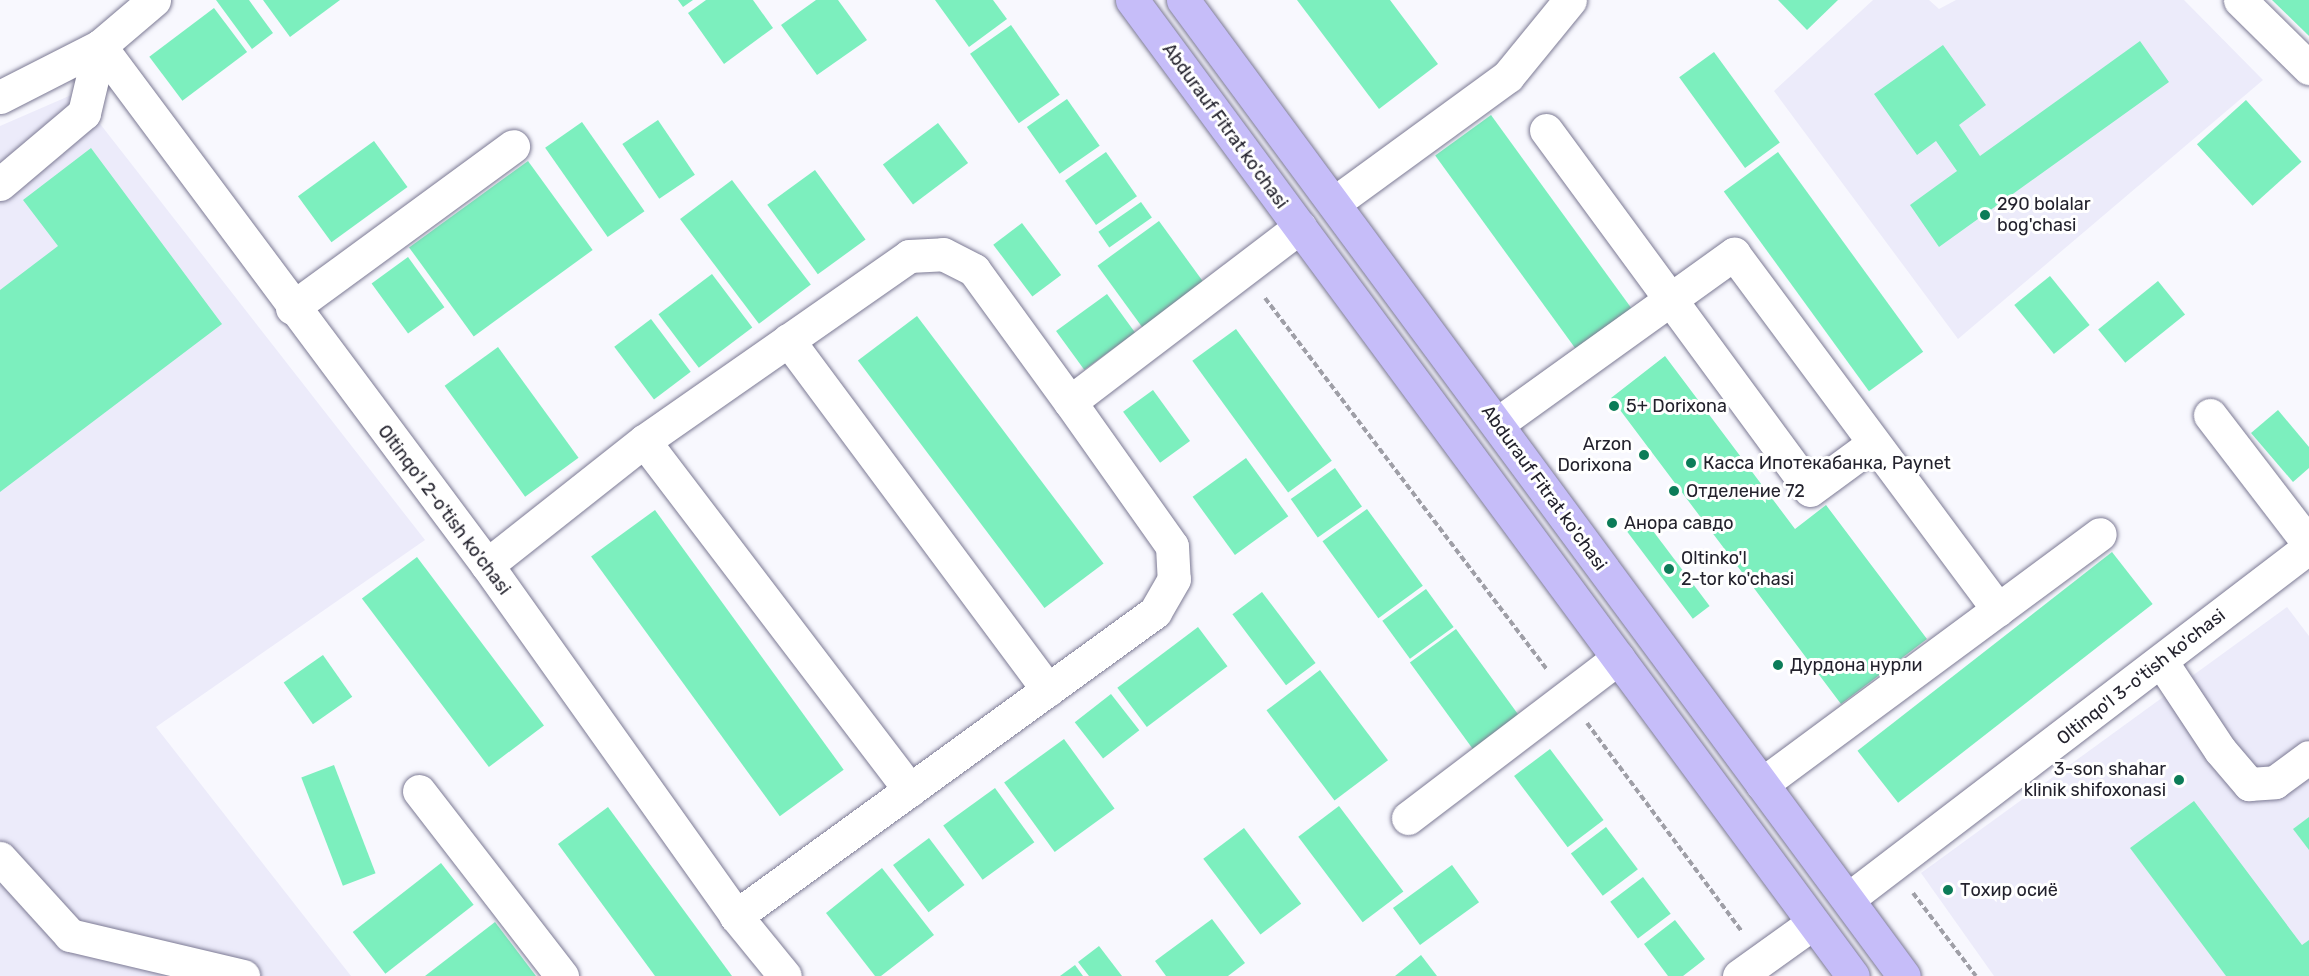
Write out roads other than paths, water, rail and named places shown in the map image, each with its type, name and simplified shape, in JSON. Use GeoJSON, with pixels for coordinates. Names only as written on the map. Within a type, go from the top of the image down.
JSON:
{"type":"FeatureCollection","features":[{"type":"Feature","properties":{"kind":"main road","name":"Abdurauf Fitrat ko'chasi"},"geometry":{"type":"LineString","coordinates":[[1132,0],[1853,976]]}},
{"type":"Feature","properties":{"kind":"main road","name":"Abdurauf Fitrat ko'chasi"},"geometry":{"type":"LineString","coordinates":[[1184,0],[1904,976]]}},
{"type":"Feature","properties":{"kind":"main road"},"geometry":{"type":"LineString","coordinates":[[1300,227],[1334,203]]}},
{"type":"Feature","properties":{"kind":"main road","name":"Oltinqo'l 3-o'tish ko'chasi"},"geometry":{"type":"LineString","coordinates":[[1814,923],[1848,899]]}},
{"type":"Feature","properties":{"kind":"street"},"geometry":{"type":"LineString","coordinates":[[0,97],[100,46],[154,0]]}},
{"type":"Feature","properties":{"kind":"street"},"geometry":{"type":"LineString","coordinates":[[1334,203],[1508,76],[1570,0]]}},
{"type":"Feature","properties":{"kind":"street"},"geometry":{"type":"LineString","coordinates":[[2240,0],[2309,68]]}},
{"type":"Feature","properties":{"kind":"street"},"geometry":{"type":"LineString","coordinates":[[0,184],[84,113],[100,46]]}},
{"type":"Feature","properties":{"kind":"street","name":"Oltinqo'l 2-o'tish ko'chasi"},"geometry":{"type":"LineString","coordinates":[[100,46],[292,308],[487,565],[736,916],[785,976]]}},
{"type":"Feature","properties":{"kind":"street"},"geometry":{"type":"LineString","coordinates":[[1546,130],[1810,490],[1874,443]]}},
{"type":"Feature","properties":{"kind":"street"},"geometry":{"type":"LineString","coordinates":[[292,308],[513,146]]}},
{"type":"Feature","properties":{"kind":"street"},"geometry":{"type":"LineString","coordinates":[[1070,402],[1243,268],[1300,227]]}},
{"type":"Feature","properties":{"kind":"street"},"geometry":{"type":"LineString","coordinates":[[487,565],[644,441],[909,256],[943,254],[974,270],[1070,402],[1172,546],[1174,579],[1155,612],[736,916]]}},
{"type":"Feature","properties":{"kind":"street"},"geometry":{"type":"LineString","coordinates":[[1497,424],[1734,254],[1998,610]]}},
{"type":"Feature","properties":{"kind":"street"},"geometry":{"type":"LineString","coordinates":[[788,340],[1048,690]]}},
{"type":"Feature","properties":{"kind":"street"},"geometry":{"type":"LineString","coordinates":[[2210,415],[2309,546]]}},
{"type":"Feature","properties":{"kind":"street"},"geometry":{"type":"LineString","coordinates":[[644,441],[910,790]]}},
{"type":"Feature","properties":{"kind":"street"},"geometry":{"type":"LineString","coordinates":[[1762,783],[2100,534]]}},
{"type":"Feature","properties":{"kind":"street","name":"Oltinqo'l 3-o'tish ko'chasi"},"geometry":{"type":"LineString","coordinates":[[1848,899],[2309,546]]}},
{"type":"Feature","properties":{"kind":"street"},"geometry":{"type":"LineString","coordinates":[[1408,818],[1618,658]]}},
{"type":"Feature","properties":{"kind":"street"},"geometry":{"type":"LineString","coordinates":[[2161,661],[2220,750],[2249,784],[2275,782],[2309,757]]}},
{"type":"Feature","properties":{"kind":"street"},"geometry":{"type":"LineString","coordinates":[[419,791],[562,976]]}},
{"type":"Feature","properties":{"kind":"street"},"geometry":{"type":"LineString","coordinates":[[0,858],[70,935],[243,976]]}},
{"type":"Feature","properties":{"kind":"street","name":"Oltinqo'l 3-o'tish ko'chasi"},"geometry":{"type":"LineString","coordinates":[[1739,976],[1814,923]]}},
{"type":"Feature","properties":{"kind":"place","name":"290 bolalar bog'chasi"},"geometry":{"type":"Point","coordinates":[1985,215]}},
{"type":"Feature","properties":{"kind":"place","name":"5+ Dorixona"},"geometry":{"type":"Point","coordinates":[1614,406]}},
{"type":"Feature","properties":{"kind":"place","name":"Arzon Dorixona"},"geometry":{"type":"Point","coordinates":[1644,455]}},
{"type":"Feature","properties":{"kind":"place","name":"Касса Ипотекабанка, Paynet"},"geometry":{"type":"Point","coordinates":[1691,463]}},
{"type":"Feature","properties":{"kind":"place","name":"Отделение 72"},"geometry":{"type":"Point","coordinates":[1674,491]}},
{"type":"Feature","properties":{"kind":"place","name":"Анора савдо"},"geometry":{"type":"Point","coordinates":[1612,523]}},
{"type":"Feature","properties":{"kind":"place","name":"Oltinko'l 2-tor ko'chasi"},"geometry":{"type":"Point","coordinates":[1669,569]}},
{"type":"Feature","properties":{"kind":"place","name":"Дурдона нурли"},"geometry":{"type":"Point","coordinates":[1778,665]}},
{"type":"Feature","properties":{"kind":"place","name":"3-son shahar klinik shifoxonasi"},"geometry":{"type":"Point","coordinates":[2179,780]}},
{"type":"Feature","properties":{"kind":"place","name":"Тохир осиё"},"geometry":{"type":"Point","coordinates":[1948,890]}}]}
